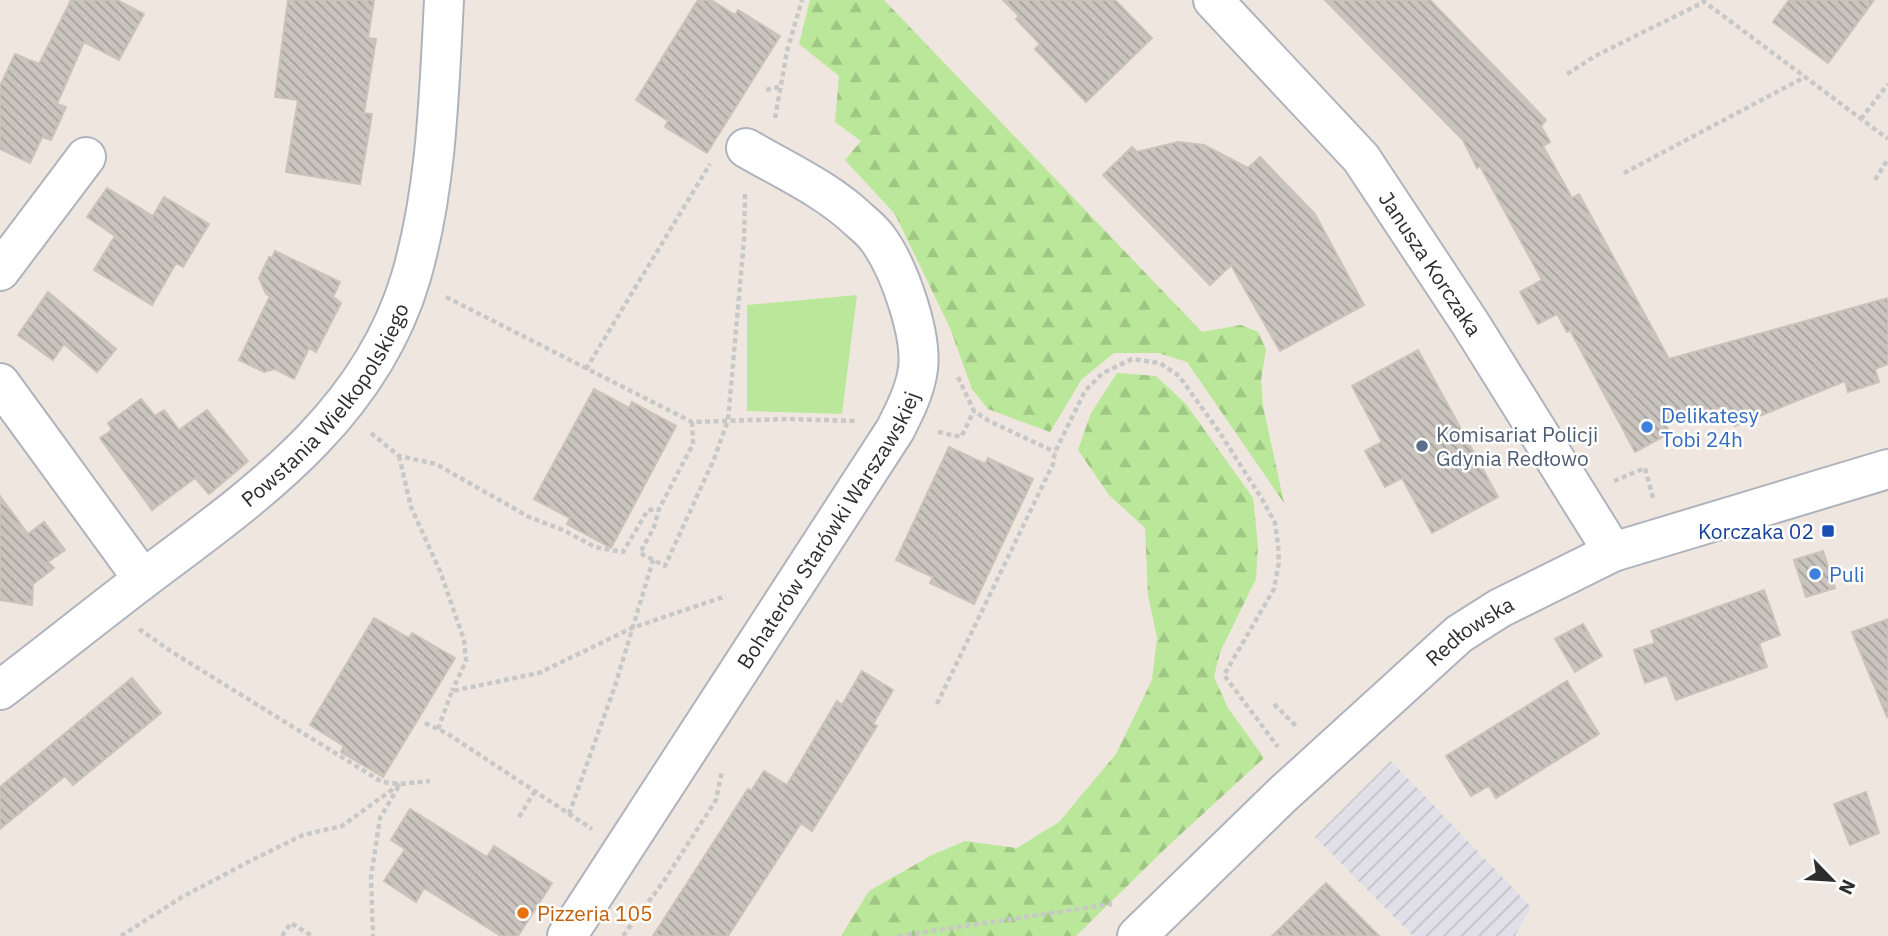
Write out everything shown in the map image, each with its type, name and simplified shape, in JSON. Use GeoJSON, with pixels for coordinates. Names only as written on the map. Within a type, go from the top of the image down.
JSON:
{"type":"FeatureCollection","features":[{"type":"Feature","properties":{"kind":"street","name":"Powstania Wielkopolskiego"},"geometry":{"type":"LineString","coordinates":[[0,690],[244,504],[309,445],[340,408],[376,357],[410,279],[430,195],[444,0]]}},
{"type":"Feature","properties":{"kind":"street","name":"Janusza Korczaka"},"geometry":{"type":"LineString","coordinates":[[1213,0],[1361,159],[1469,323],[1613,552]]}},
{"type":"Feature","properties":{"kind":"street","name":"Bohaterów Starówki Warszawskiej"},"geometry":{"type":"LineString","coordinates":[[566,936],[895,430],[909,401],[918,373],[918,352],[908,308],[895,271],[878,239],[836,201],[746,148]]}},
{"type":"Feature","properties":{"kind":"street"},"geometry":{"type":"LineString","coordinates":[[0,271],[86,157]]}},
{"type":"Feature","properties":{"kind":"street"},"geometry":{"type":"LineString","coordinates":[[0,383],[143,579]]}},
{"type":"Feature","properties":{"kind":"street","name":"Redłowska"},"geometry":{"type":"LineString","coordinates":[[1138,936],[1281,796],[1459,634],[1500,608],[1613,552],[1888,469]]}},
{"type":"Feature","properties":{"kind":"path"},"geometry":{"type":"LineString","coordinates":[[766,90],[779,87],[786,51],[802,0]]}},
{"type":"Feature","properties":{"kind":"path"},"geometry":{"type":"LineString","coordinates":[[1712,8],[1717,0]]}},
{"type":"Feature","properties":{"kind":"path"},"geometry":{"type":"LineString","coordinates":[[1567,74],[1595,56],[1703,1],[1888,139]]}},
{"type":"Feature","properties":{"kind":"path"},"geometry":{"type":"LineString","coordinates":[[1624,173],[1805,77]]}},
{"type":"Feature","properties":{"kind":"path"},"geometry":{"type":"LineString","coordinates":[[1861,120],[1888,84]]}},
{"type":"Feature","properties":{"kind":"path"},"geometry":{"type":"LineString","coordinates":[[586,369],[721,146],[746,148],[744,240],[728,420],[714,458],[665,566],[640,553],[654,527],[659,509],[694,444],[692,422]]}},
{"type":"Feature","properties":{"kind":"path"},"geometry":{"type":"LineString","coordinates":[[1875,180],[1888,159]]}},
{"type":"Feature","properties":{"kind":"path"},"geometry":{"type":"LineString","coordinates":[[447,297],[692,422],[786,419],[862,422]]}},
{"type":"Feature","properties":{"kind":"path"},"geometry":{"type":"LineString","coordinates":[[937,704],[1053,464],[1055,452],[1085,391],[1103,373],[1132,359],[1160,363],[1180,376],[1234,455],[1275,523],[1279,562],[1274,589],[1224,675],[1283,754]]}},
{"type":"Feature","properties":{"kind":"path"},"geometry":{"type":"LineString","coordinates":[[340,408],[399,456],[436,464],[529,517],[563,530],[595,547],[623,552],[648,510],[659,509]]}},
{"type":"Feature","properties":{"kind":"path"},"geometry":{"type":"LineString","coordinates":[[961,437],[974,411]]}},
{"type":"Feature","properties":{"kind":"path"},"geometry":{"type":"LineString","coordinates":[[399,456],[411,508],[440,571],[464,640],[466,662],[438,729]]}},
{"type":"Feature","properties":{"kind":"path"},"geometry":{"type":"LineString","coordinates":[[1605,485],[1645,468],[1655,506]]}},
{"type":"Feature","properties":{"kind":"path"},"geometry":{"type":"LineString","coordinates":[[569,814],[615,686],[653,560]]}},
{"type":"Feature","properties":{"kind":"path"},"geometry":{"type":"LineString","coordinates":[[452,691],[539,673],[632,628],[726,596]]}},
{"type":"Feature","properties":{"kind":"path"},"geometry":{"type":"LineString","coordinates":[[140,630],[382,782],[430,781]]}},
{"type":"Feature","properties":{"kind":"path"},"geometry":{"type":"LineString","coordinates":[[1274,704],[1299,729]]}},
{"type":"Feature","properties":{"kind":"path"},"geometry":{"type":"LineString","coordinates":[[425,723],[622,849]]}},
{"type":"Feature","properties":{"kind":"path"},"geometry":{"type":"LineString","coordinates":[[623,936],[664,881],[716,800],[722,776],[721,761]]}},
{"type":"Feature","properties":{"kind":"path"},"geometry":{"type":"LineString","coordinates":[[121,936],[183,897],[254,859],[303,835],[342,826],[400,783]]}},
{"type":"Feature","properties":{"kind":"path"},"geometry":{"type":"LineString","coordinates":[[373,936],[371,877],[380,818],[400,783]]}},
{"type":"Feature","properties":{"kind":"path"},"geometry":{"type":"LineString","coordinates":[[519,817],[534,791]]}},
{"type":"Feature","properties":{"kind":"path"},"geometry":{"type":"LineString","coordinates":[[898,936],[1119,903]]}},
{"type":"Feature","properties":{"kind":"path"},"geometry":{"type":"LineString","coordinates":[[282,936],[291,923],[312,936]]}},
{"type":"Feature","properties":{"kind":"shaded area"},"geometry":{"type":"Polygon","coordinates":[[[1391,761],[1531,907],[1515,936],[1413,936],[1315,837],[1391,761]]]}},
{"type":"Feature","properties":{"kind":"green space"},"geometry":{"type":"Polygon","coordinates":[[[810,0],[884,0],[1202,332],[1241,325],[1258,332],[1266,349],[1261,380],[1263,406],[1284,503],[1187,362],[1158,353],[1114,353],[1082,379],[1050,432],[988,409],[972,389],[950,328],[895,214],[845,160],[861,141],[835,122],[839,76],[799,44],[810,0]]]}},
{"type":"Feature","properties":{"kind":"green space"},"geometry":{"type":"Polygon","coordinates":[[[857,295],[842,414],[747,411],[747,305],[857,295]]]}},
{"type":"Feature","properties":{"kind":"green space"},"geometry":{"type":"Polygon","coordinates":[[[1117,373],[1156,376],[1186,404],[1253,498],[1258,545],[1256,579],[1220,652],[1214,677],[1228,708],[1264,758],[1076,936],[841,936],[869,891],[932,855],[965,841],[1017,848],[1059,822],[1116,754],[1152,680],[1157,638],[1148,595],[1145,528],[1109,495],[1078,450],[1091,413],[1117,373]]]}},
{"type":"Feature","properties":{"kind":"building"},"geometry":{"type":"Polygon","coordinates":[[[71,0],[117,0],[144,14],[119,60],[84,42],[57,104],[66,107],[51,140],[42,137],[30,163],[0,149],[0,86],[15,54],[39,64],[71,0]]]}},
{"type":"Feature","properties":{"kind":"building"},"geometry":{"type":"Polygon","coordinates":[[[288,0],[374,0],[368,38],[376,39],[364,113],[372,114],[360,184],[286,172],[298,100],[275,97],[288,0]]]}},
{"type":"Feature","properties":{"kind":"building"},"geometry":{"type":"Polygon","coordinates":[[[698,0],[711,0],[735,15],[738,10],[780,36],[707,153],[665,127],[668,121],[636,100],[698,0]]]}},
{"type":"Feature","properties":{"kind":"building"},"geometry":{"type":"Polygon","coordinates":[[[1003,0],[1115,0],[1152,38],[1086,102],[1035,49],[1040,44],[1016,19],[1019,16],[1003,0]]]}},
{"type":"Feature","properties":{"kind":"building"},"geometry":{"type":"Polygon","coordinates":[[[1325,0],[1430,0],[1546,120],[1541,126],[1550,142],[1543,146],[1572,198],[1579,194],[1669,359],[1888,298],[1888,364],[1875,369],[1879,382],[1848,392],[1845,381],[1735,426],[1727,406],[1665,423],[1670,433],[1635,452],[1570,330],[1567,332],[1557,314],[1538,324],[1520,292],[1542,280],[1463,140],[1325,0]]]}},
{"type":"Feature","properties":{"kind":"building"},"geometry":{"type":"Polygon","coordinates":[[[1789,0],[1874,0],[1828,63],[1773,22],[1789,0]]]}},
{"type":"Feature","properties":{"kind":"building"},"geometry":{"type":"Polygon","coordinates":[[[1178,142],[1204,145],[1248,168],[1260,157],[1315,214],[1364,305],[1280,351],[1231,265],[1210,285],[1103,175],[1132,147],[1137,152],[1178,142]]]}},
{"type":"Feature","properties":{"kind":"building"},"geometry":{"type":"Polygon","coordinates":[[[107,188],[153,216],[164,197],[209,224],[183,267],[176,263],[152,305],[94,270],[115,236],[87,217],[107,188]]]}},
{"type":"Feature","properties":{"kind":"building"},"geometry":{"type":"Polygon","coordinates":[[[275,251],[340,282],[333,297],[341,303],[316,352],[309,348],[294,379],[275,369],[264,372],[239,360],[270,296],[266,294],[259,278],[269,257],[272,258],[275,251]]]}},
{"type":"Feature","properties":{"kind":"building"},"geometry":{"type":"Polygon","coordinates":[[[48,292],[116,349],[97,372],[64,344],[53,360],[18,335],[48,292]]]}},
{"type":"Feature","properties":{"kind":"building","name":"Komisariat Policji Gdynia Redłowo"},"geometry":{"type":"Polygon","coordinates":[[[1418,350],[1498,497],[1432,533],[1402,478],[1385,487],[1365,451],[1382,442],[1352,386],[1418,350]]]}},
{"type":"Feature","properties":{"kind":"building"},"geometry":{"type":"Polygon","coordinates":[[[594,389],[629,408],[632,402],[676,426],[611,548],[567,524],[570,518],[534,499],[594,389]]]}},
{"type":"Feature","properties":{"kind":"building"},"geometry":{"type":"Polygon","coordinates":[[[141,399],[155,416],[164,410],[179,430],[207,410],[248,461],[209,494],[195,478],[152,510],[100,438],[112,430],[108,423],[141,399]]]}},
{"type":"Feature","properties":{"kind":"building"},"geometry":{"type":"Polygon","coordinates":[[[949,447],[985,464],[988,458],[1033,479],[974,604],[930,583],[933,577],[896,560],[949,447]]]}},
{"type":"Feature","properties":{"kind":"building"},"geometry":{"type":"Polygon","coordinates":[[[0,496],[28,534],[44,522],[65,550],[48,562],[54,568],[33,584],[32,605],[0,600],[0,496]]]}},
{"type":"Feature","properties":{"kind":"building","name":"Puli"},"geometry":{"type":"Polygon","coordinates":[[[1823,551],[1835,588],[1806,597],[1794,560],[1823,551]]]}},
{"type":"Feature","properties":{"kind":"building"},"geometry":{"type":"Polygon","coordinates":[[[1764,590],[1780,635],[1759,643],[1767,667],[1676,700],[1667,675],[1645,683],[1634,650],[1655,643],[1651,631],[1764,590]]]}},
{"type":"Feature","properties":{"kind":"building"},"geometry":{"type":"Polygon","coordinates":[[[374,618],[409,638],[412,633],[455,658],[383,777],[341,752],[344,746],[310,725],[374,618]]]}},
{"type":"Feature","properties":{"kind":"building"},"geometry":{"type":"Polygon","coordinates":[[[1888,619],[1888,716],[1887,717],[1852,632],[1888,619]]]}},
{"type":"Feature","properties":{"kind":"building"},"geometry":{"type":"Polygon","coordinates":[[[1583,624],[1602,656],[1575,672],[1555,639],[1583,624]]]}},
{"type":"Feature","properties":{"kind":"building"},"geometry":{"type":"Polygon","coordinates":[[[862,671],[893,690],[873,724],[877,726],[812,831],[801,823],[728,936],[653,936],[748,789],[751,791],[764,771],[787,785],[837,701],[842,705],[862,671]]]}},
{"type":"Feature","properties":{"kind":"building"},"geometry":{"type":"Polygon","coordinates":[[[132,678],[161,713],[73,785],[65,776],[0,829],[0,787],[132,678]]]}},
{"type":"Feature","properties":{"kind":"building"},"geometry":{"type":"Polygon","coordinates":[[[1567,681],[1599,734],[1496,798],[1489,786],[1471,796],[1446,756],[1567,681]]]}},
{"type":"Feature","properties":{"kind":"building"},"geometry":{"type":"Polygon","coordinates":[[[1866,792],[1879,833],[1850,845],[1834,804],[1866,792]]]}},
{"type":"Feature","properties":{"kind":"building"},"geometry":{"type":"Polygon","coordinates":[[[410,809],[487,857],[494,846],[552,883],[518,936],[501,936],[424,888],[416,902],[384,881],[405,849],[391,840],[410,809]]]}},
{"type":"Feature","properties":{"kind":"building"},"geometry":{"type":"Polygon","coordinates":[[[1326,883],[1379,936],[1272,936],[1306,903],[1326,883]]]}},
{"type":"Feature","properties":{"kind":"place","name":"Delikatesy Tobi 24h"},"geometry":{"type":"Point","coordinates":[1647,427]}},
{"type":"Feature","properties":{"kind":"place","name":"Komisariat Policji Gdynia Redłowo"},"geometry":{"type":"Point","coordinates":[1422,446]}},
{"type":"Feature","properties":{"kind":"place","name":"Korczaka 02"},"geometry":{"type":"Point","coordinates":[1828,531]}},
{"type":"Feature","properties":{"kind":"place","name":"Puli"},"geometry":{"type":"Point","coordinates":[1815,574]}},
{"type":"Feature","properties":{"kind":"place","name":"Pizzeria 105"},"geometry":{"type":"Point","coordinates":[523,913]}}]}
